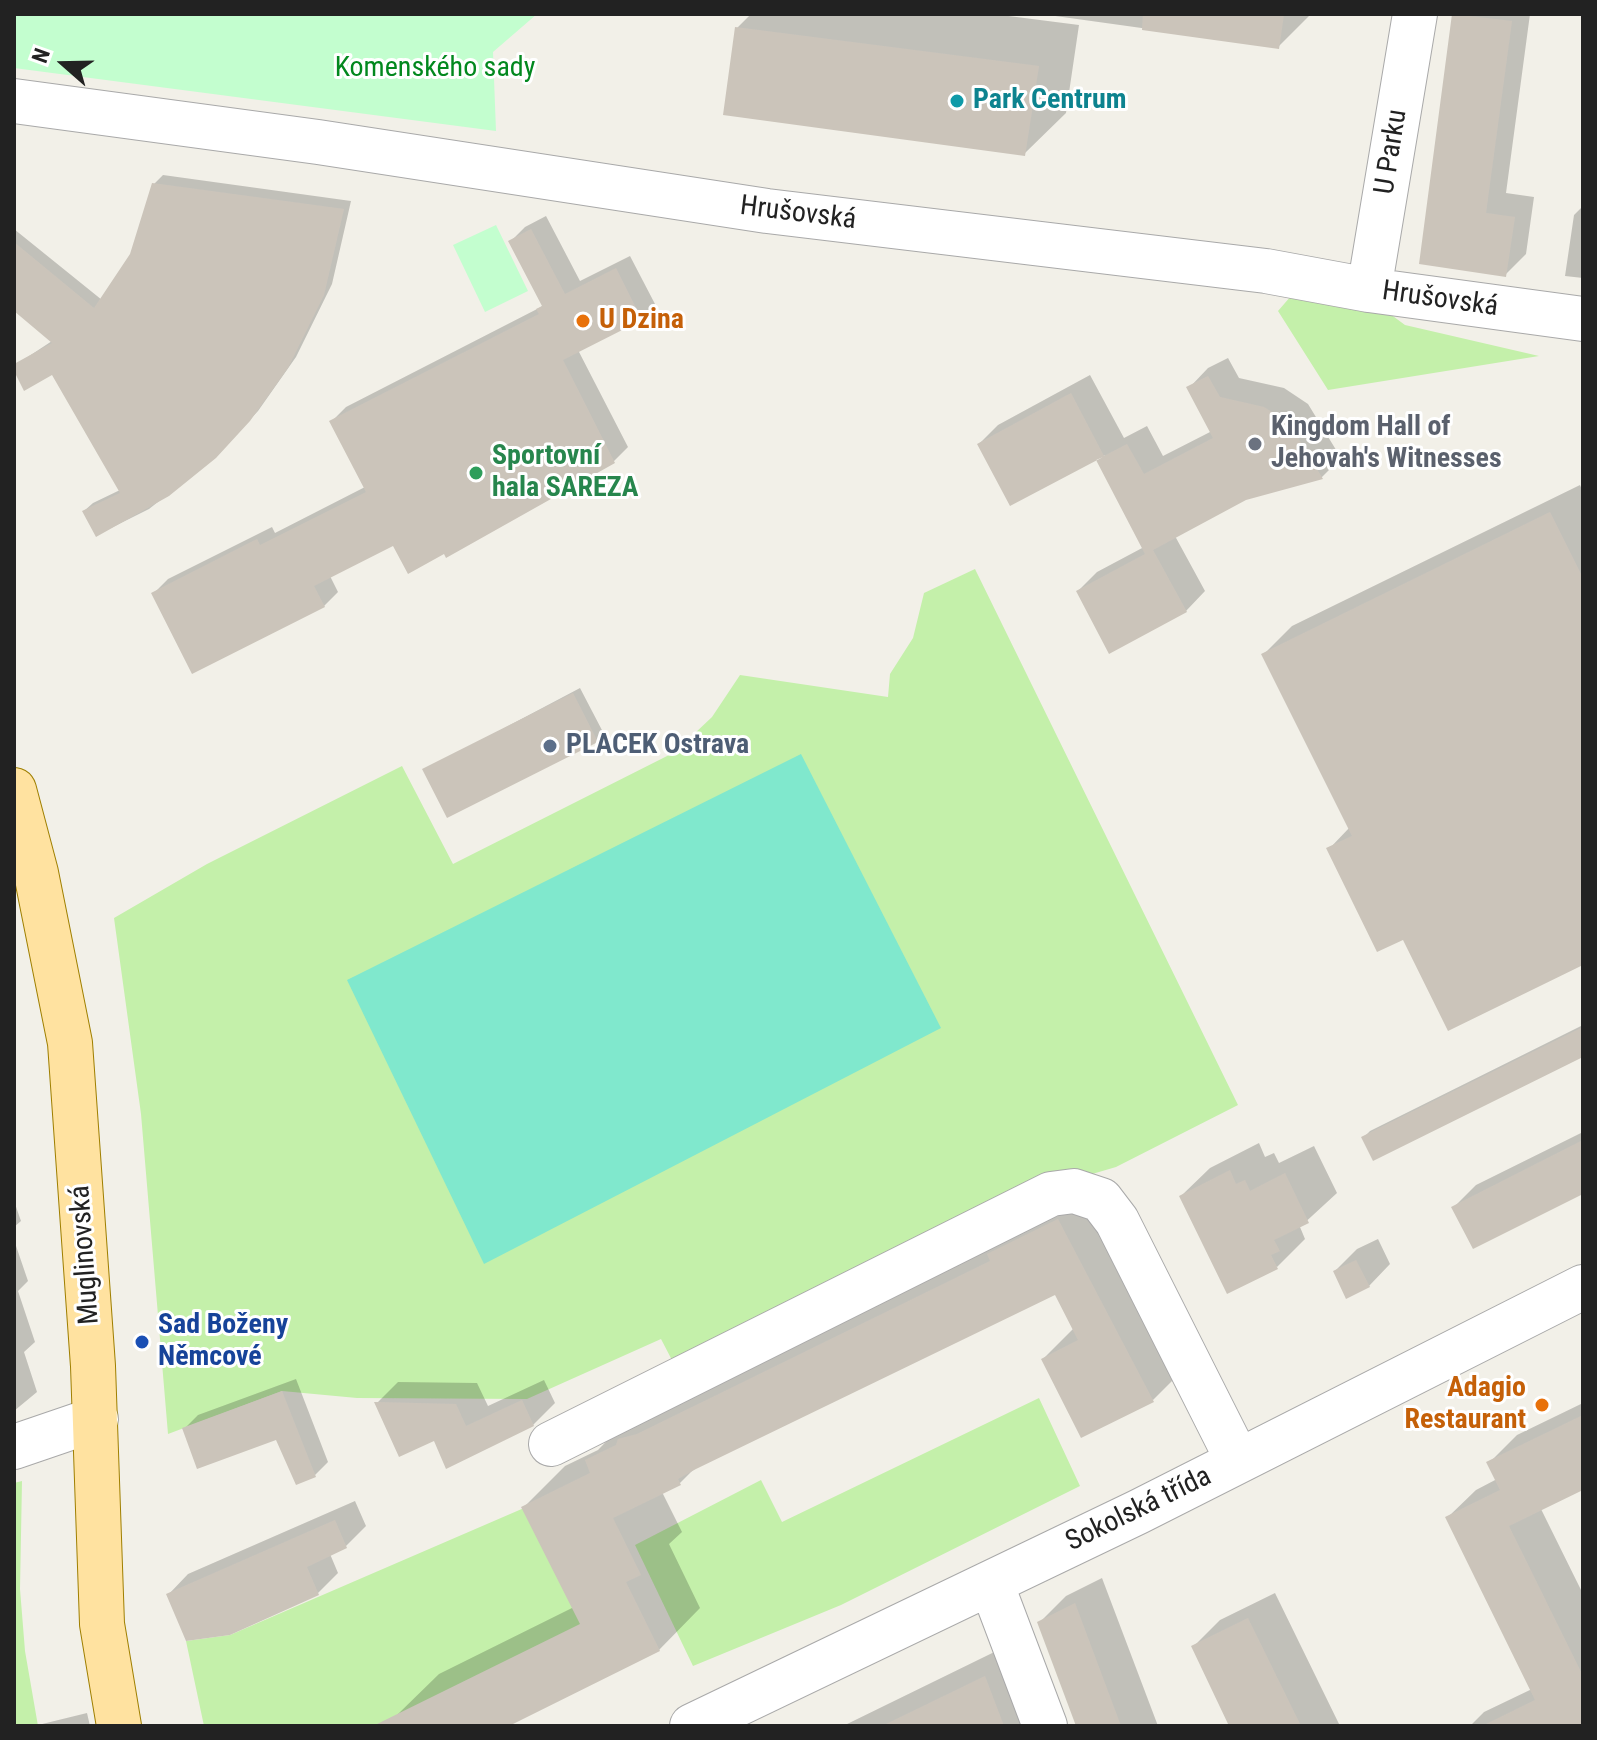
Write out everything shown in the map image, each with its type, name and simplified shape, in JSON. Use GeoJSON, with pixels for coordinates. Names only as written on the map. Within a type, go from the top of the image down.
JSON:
{"type":"FeatureCollection","features":[{"type":"Feature","properties":{"kind":"main road","name":"Muglinovská"},"geometry":{"type":"LineString","coordinates":[[14,790],[25,876],[70,1043],[96,1419],[102,1624],[118,1719]]}},
{"type":"Feature","properties":{"kind":"street","name":"U Parku"},"geometry":{"type":"LineString","coordinates":[[1369,290],[1415,14]]}},
{"type":"Feature","properties":{"kind":"street","name":"Hrušovská"},"geometry":{"type":"LineString","coordinates":[[14,101],[329,143],[767,211],[1266,271],[1369,290],[1583,319]]}},
{"type":"Feature","properties":{"kind":"street"},"geometry":{"type":"LineString","coordinates":[[551,1444],[1051,1194],[1074,1191],[1101,1200],[1117,1221],[1238,1461]]}},
{"type":"Feature","properties":{"kind":"street","name":"Sokolská třída"},"geometry":{"type":"LineString","coordinates":[[692,1726],[991,1583],[1583,1287]]}},
{"type":"Feature","properties":{"kind":"street"},"geometry":{"type":"LineString","coordinates":[[14,1447],[96,1419]]}},
{"type":"Feature","properties":{"kind":"street"},"geometry":{"type":"LineString","coordinates":[[991,1583],[1045,1726]]}},
{"type":"Feature","properties":{"kind":"green space","name":"Komenského sady"},"geometry":{"type":"Polygon","coordinates":[[[14,14],[537,14],[493,52],[496,131],[14,68],[14,14]]]}},
{"type":"Feature","properties":{"kind":"green space"},"geometry":{"type":"Polygon","coordinates":[[[496,225],[528,291],[485,312],[453,245],[496,225]]]}},
{"type":"Feature","properties":{"kind":"green space"},"geometry":{"type":"Polygon","coordinates":[[[1291,296],[1382,308],[1405,325],[1539,356],[1328,390],[1278,311],[1291,296]]]}},
{"type":"Feature","properties":{"kind":"green space"},"geometry":{"type":"Polygon","coordinates":[[[975,569],[1238,1105],[1116,1167],[1082,1177],[674,1364],[661,1339],[527,1399],[357,1398],[282,1391],[168,1434],[141,1114],[114,918],[207,864],[402,766],[453,864],[675,752],[712,717],[740,675],[888,697],[890,674],[913,638],[924,593],[975,569]]]}},
{"type":"Feature","properties":{"kind":"green space"},"geometry":{"type":"Polygon","coordinates":[[[801,754],[941,1028],[484,1264],[347,980],[801,754]]]}},
{"type":"Feature","properties":{"kind":"green space"},"geometry":{"type":"Polygon","coordinates":[[[1039,1398],[1080,1486],[841,1605],[693,1666],[635,1545],[761,1480],[782,1522],[1039,1398]]]}},
{"type":"Feature","properties":{"kind":"green space"},"geometry":{"type":"Polygon","coordinates":[[[22,1481],[20,1589],[25,1651],[38,1726],[14,1726],[14,1483],[22,1481]]]}},
{"type":"Feature","properties":{"kind":"green space"},"geometry":{"type":"Polygon","coordinates":[[[524,1508],[582,1625],[403,1726],[204,1726],[186,1641],[230,1635],[524,1508]]]}},
{"type":"Feature","properties":{"kind":"building","name":"Park Centrum"},"geometry":{"type":"Polygon","coordinates":[[[1143,14],[1284,14],[1279,49],[1142,30],[1143,14]]]}},
{"type":"Feature","properties":{"kind":"building"},"geometry":{"type":"Polygon","coordinates":[[[1452,14],[1512,21],[1486,213],[1515,217],[1506,277],[1419,264],[1452,14]]]}},
{"type":"Feature","properties":{"kind":"building"},"geometry":{"type":"Polygon","coordinates":[[[735,27],[1039,66],[1025,156],[723,115],[735,27]]]}},
{"type":"Feature","properties":{"kind":"building"},"geometry":{"type":"Polygon","coordinates":[[[152,183],[344,209],[324,295],[288,368],[250,421],[216,458],[169,496],[96,537],[82,511],[120,493],[52,375],[24,391],[14,371],[14,364],[52,343],[14,311],[14,242],[94,308],[130,254],[152,183]]]}},
{"type":"Feature","properties":{"kind":"building","name":"Sportovní hala SAREZA"},"geometry":{"type":"Polygon","coordinates":[[[531,229],[565,294],[616,268],[642,320],[563,360],[615,463],[446,558],[444,554],[408,574],[393,546],[314,586],[325,607],[192,674],[151,593],[257,539],[260,545],[366,492],[329,421],[539,314],[536,309],[542,306],[508,241],[531,229]]]}},
{"type":"Feature","properties":{"kind":"building"},"geometry":{"type":"Polygon","coordinates":[[[1208,376],[1220,397],[1264,407],[1289,423],[1323,479],[1246,500],[1153,550],[1187,612],[1109,654],[1076,591],[1145,554],[1096,461],[1010,506],[977,444],[1071,393],[1104,456],[1127,444],[1144,474],[1213,438],[1186,387],[1208,376]]]}},
{"type":"Feature","properties":{"kind":"building"},"geometry":{"type":"Polygon","coordinates":[[[1550,512],[1583,578],[1583,965],[1448,1031],[1403,940],[1377,952],[1326,848],[1352,836],[1261,654],[1550,512]]]}},
{"type":"Feature","properties":{"kind":"building"},"geometry":{"type":"Polygon","coordinates":[[[573,693],[598,742],[447,818],[422,769],[573,693]]]}},
{"type":"Feature","properties":{"kind":"building"},"geometry":{"type":"Polygon","coordinates":[[[1583,1027],[1583,1057],[1373,1161],[1361,1137],[1583,1027]]]}},
{"type":"Feature","properties":{"kind":"building"},"geometry":{"type":"Polygon","coordinates":[[[1583,1140],[1583,1194],[1473,1249],[1451,1207],[1583,1140]]]}},
{"type":"Feature","properties":{"kind":"building"},"geometry":{"type":"Polygon","coordinates":[[[1230,1170],[1236,1184],[1245,1180],[1250,1191],[1285,1173],[1309,1223],[1274,1240],[1280,1251],[1271,1255],[1278,1269],[1227,1294],[1179,1196],[1230,1170]]]}},
{"type":"Feature","properties":{"kind":"building"},"geometry":{"type":"Polygon","coordinates":[[[1058,1219],[1154,1402],[1081,1438],[1041,1359],[1078,1340],[1055,1295],[696,1469],[678,1479],[681,1485],[613,1518],[641,1575],[626,1582],[660,1651],[509,1726],[373,1726],[580,1624],[521,1507],[590,1473],[585,1460],[616,1445],[618,1439],[637,1434],[990,1261],[987,1254],[1058,1219]]]}},
{"type":"Feature","properties":{"kind":"building"},"geometry":{"type":"Polygon","coordinates":[[[1356,1260],[1370,1287],[1346,1299],[1333,1271],[1356,1260]]]}},
{"type":"Feature","properties":{"kind":"building"},"geometry":{"type":"Polygon","coordinates":[[[282,1391],[316,1477],[296,1485],[276,1440],[197,1469],[182,1428],[282,1391]]]}},
{"type":"Feature","properties":{"kind":"building"},"geometry":{"type":"Polygon","coordinates":[[[522,1400],[534,1426],[446,1469],[434,1441],[399,1457],[374,1402],[456,1404],[466,1426],[522,1400]]]}},
{"type":"Feature","properties":{"kind":"building"},"geometry":{"type":"Polygon","coordinates":[[[1583,1415],[1583,1490],[1509,1526],[1583,1676],[1583,1726],[1482,1726],[1535,1700],[1445,1517],[1500,1490],[1486,1462],[1583,1415]]]}},
{"type":"Feature","properties":{"kind":"building"},"geometry":{"type":"Polygon","coordinates":[[[335,1520],[347,1548],[307,1567],[319,1595],[230,1635],[186,1641],[166,1594],[335,1520]]]}},
{"type":"Feature","properties":{"kind":"building"},"geometry":{"type":"Polygon","coordinates":[[[1075,1603],[1121,1726],[1076,1726],[1037,1622],[1075,1603]]]}},
{"type":"Feature","properties":{"kind":"building"},"geometry":{"type":"Polygon","coordinates":[[[1248,1618],[1301,1726],[1229,1726],[1191,1646],[1248,1618]]]}},
{"type":"Feature","properties":{"kind":"building"},"geometry":{"type":"Polygon","coordinates":[[[985,1676],[1004,1726],[882,1726],[985,1676]]]}},
{"type":"Feature","properties":{"kind":"place","name":"Park Centrum"},"geometry":{"type":"Point","coordinates":[957,101]}},
{"type":"Feature","properties":{"kind":"place","name":"U Dzina"},"geometry":{"type":"Point","coordinates":[583,321]}},
{"type":"Feature","properties":{"kind":"place","name":"Kingdom Hall of Jehovah's Witnesses"},"geometry":{"type":"Point","coordinates":[1255,444]}},
{"type":"Feature","properties":{"kind":"place","name":"Sportovní hala SAREZA"},"geometry":{"type":"Point","coordinates":[476,473]}},
{"type":"Feature","properties":{"kind":"place","name":"PLACEK Ostrava"},"geometry":{"type":"Point","coordinates":[550,746]}},
{"type":"Feature","properties":{"kind":"place","name":"Sad Boženy Němcové"},"geometry":{"type":"Point","coordinates":[142,1342]}},
{"type":"Feature","properties":{"kind":"place","name":"Adagio Restaurant"},"geometry":{"type":"Point","coordinates":[1542,1405]}}]}
